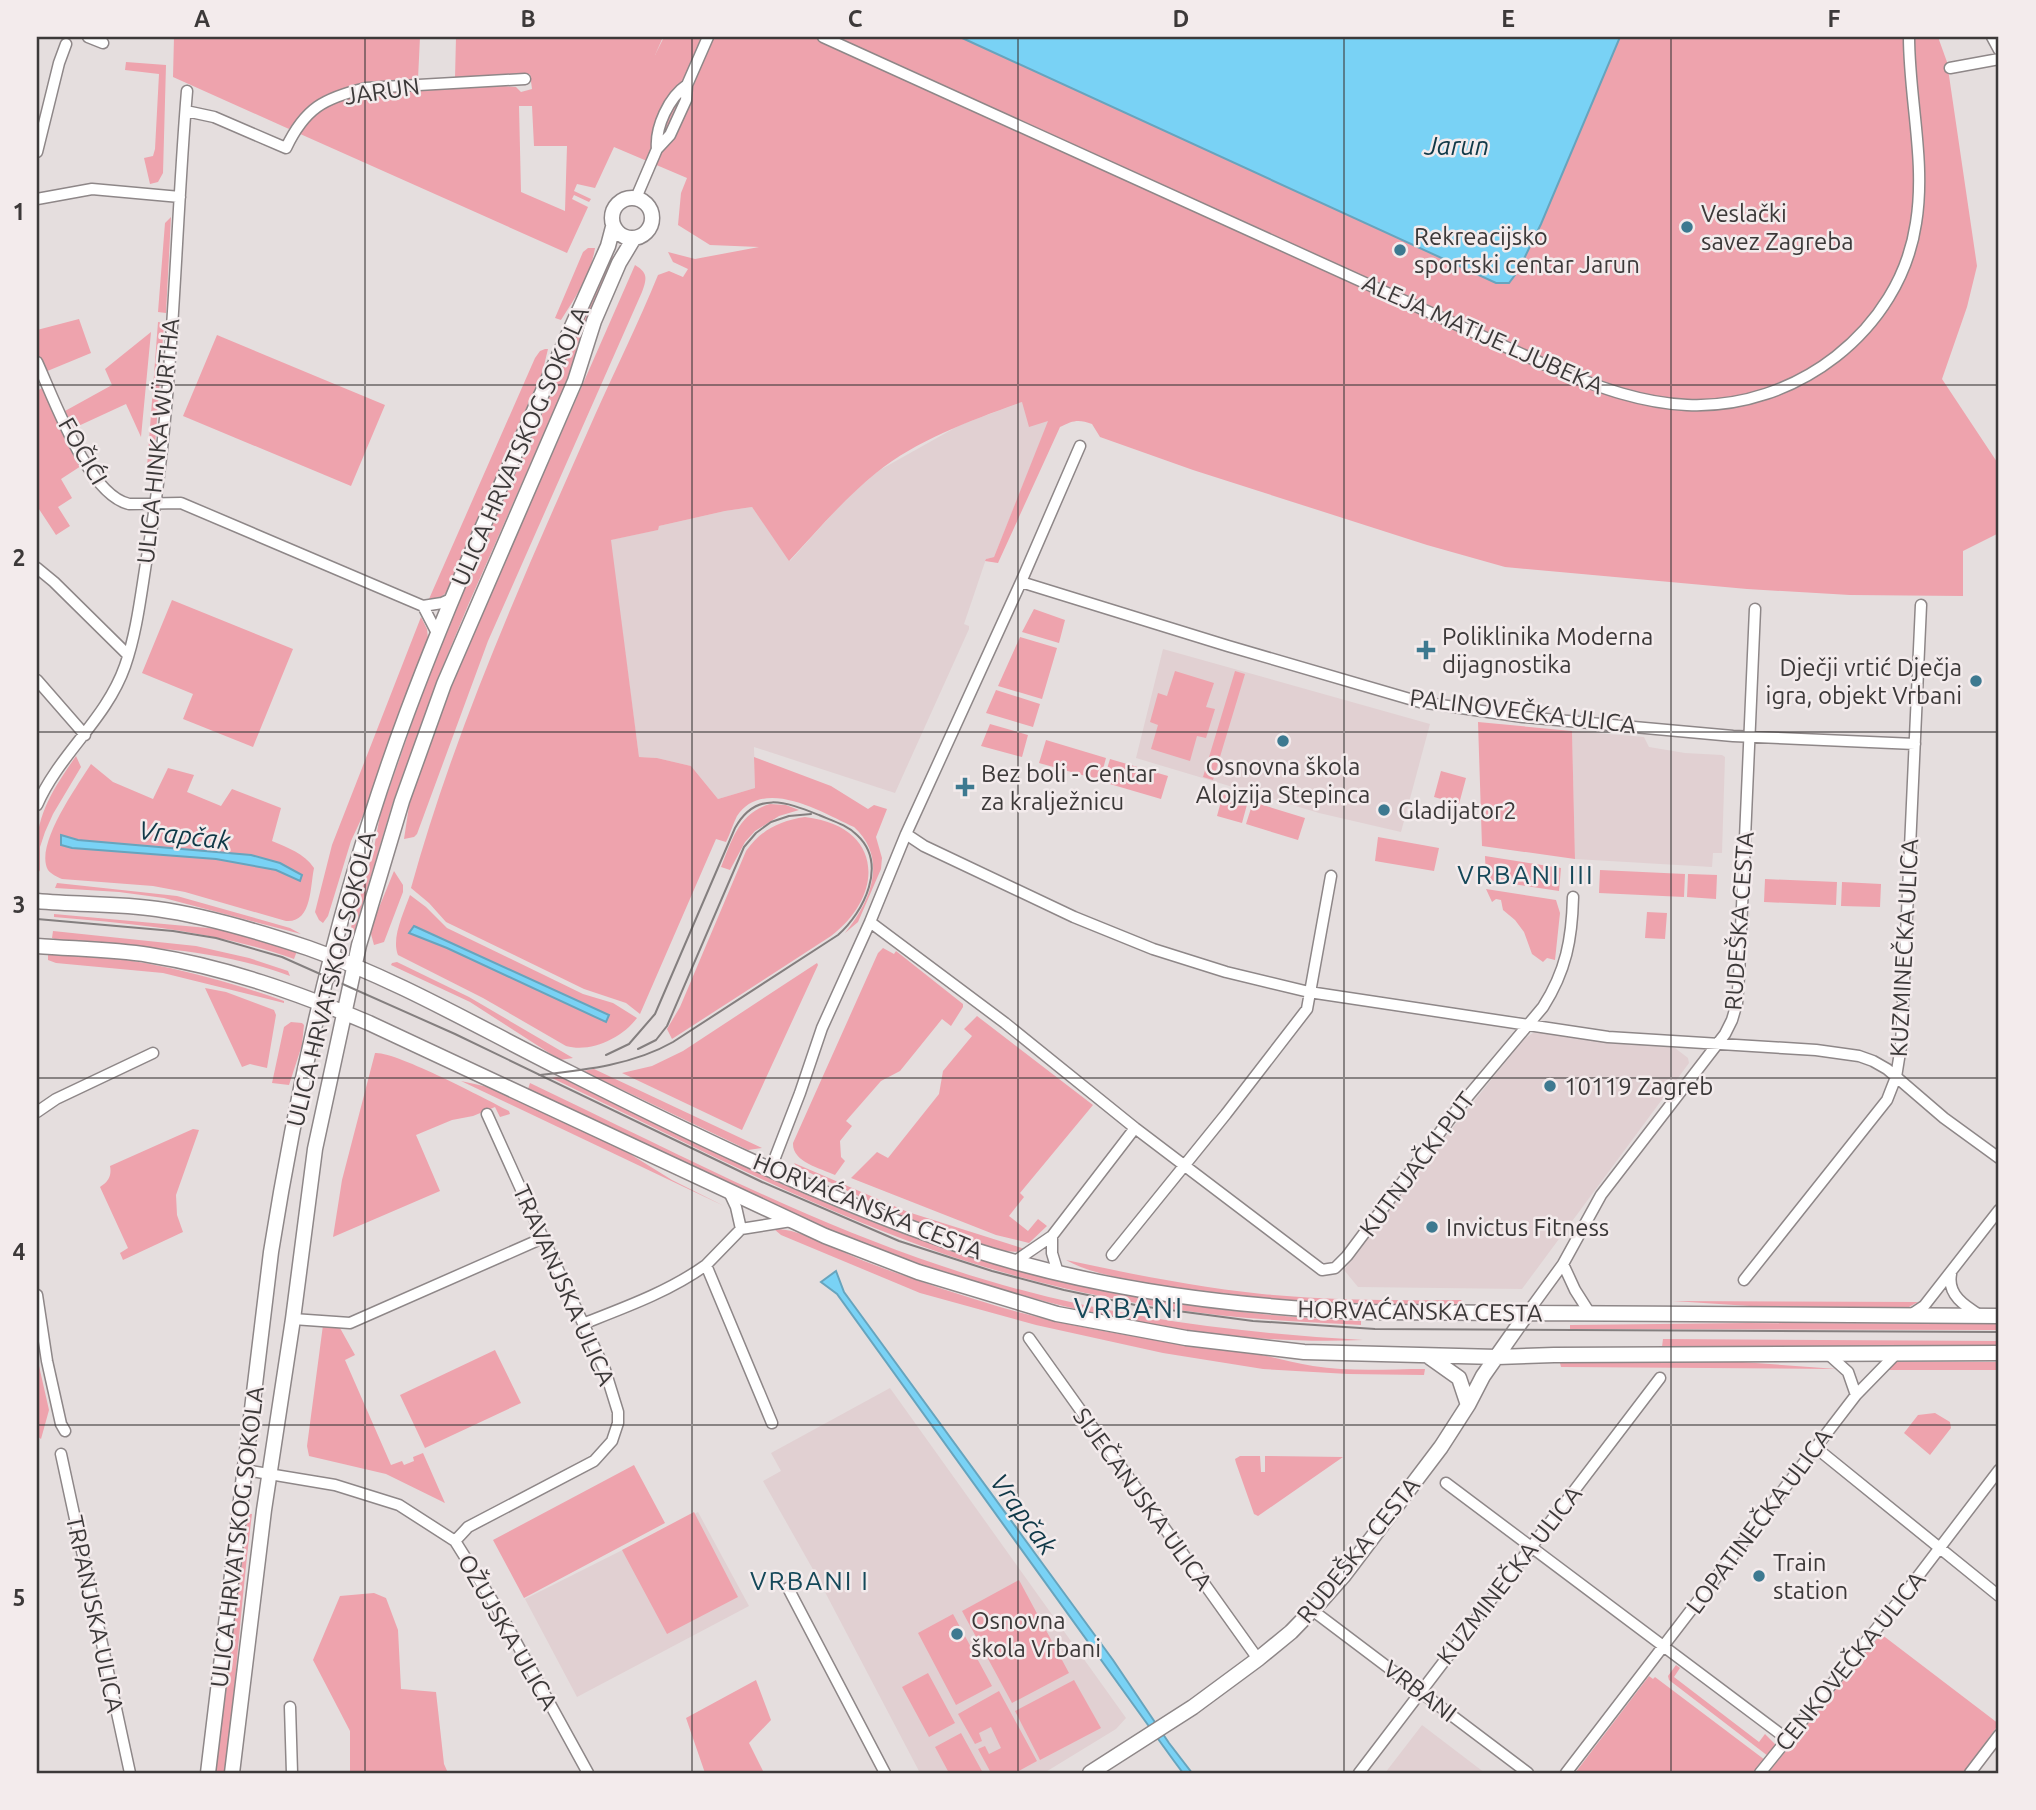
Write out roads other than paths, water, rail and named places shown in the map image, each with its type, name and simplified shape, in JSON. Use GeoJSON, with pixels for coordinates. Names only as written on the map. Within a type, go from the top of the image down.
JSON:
{"type":"FeatureCollection","features":[{"type":"Feature","properties":{"kind":"street"},"geometry":{"type":"LineString","coordinates":[[88,37],[103,44]]}},
{"type":"Feature","properties":{"kind":"street"},"geometry":{"type":"LineString","coordinates":[[636,198],[657,149],[664,143],[686,100],[687,85],[708,37]]}},
{"type":"Feature","properties":{"kind":"street","name":"ALEJA MATIJE LJUBEKA"},"geometry":{"type":"LineString","coordinates":[[823,37],[1559,371],[1628,396],[1685,405],[1725,403],[1774,392],[1813,373],[1855,340],[1884,306],[1894,289],[1910,248],[1919,196],[1909,37]]}},
{"type":"Feature","properties":{"kind":"street"},"geometry":{"type":"LineString","coordinates":[[1992,37],[1999,50]]}},
{"type":"Feature","properties":{"kind":"street"},"geometry":{"type":"LineString","coordinates":[[37,152],[66,44]]}},
{"type":"Feature","properties":{"kind":"street"},"geometry":{"type":"LineString","coordinates":[[1950,68],[1999,59]]}},
{"type":"Feature","properties":{"kind":"street","name":"JARUN"},"geometry":{"type":"LineString","coordinates":[[186,111],[215,117],[286,148],[295,129],[312,109],[348,93],[366,88],[525,79]]}},
{"type":"Feature","properties":{"kind":"street","name":"ULICA HINKA WÜRTHA"},"geometry":{"type":"LineString","coordinates":[[37,805],[49,782],[115,690],[128,655],[156,503],[187,91]]}},
{"type":"Feature","properties":{"kind":"street"},"geometry":{"type":"LineString","coordinates":[[37,199],[92,189],[180,197]]}},
{"type":"Feature","properties":{"kind":"street"},"geometry":{"type":"LineString","coordinates":[[625,198],[636,198],[647,204],[652,216],[649,228],[634,238],[622,236],[613,227],[611,216],[615,205],[625,198]]}},
{"type":"Feature","properties":{"kind":"street","name":"ULICA HRVATSKOG SOKOLA"},"geometry":{"type":"LineString","coordinates":[[208,1773],[279,1200],[321,1003],[370,821],[406,715],[453,598],[608,246],[613,227]]}},
{"type":"Feature","properties":{"kind":"street","name":"ULICA HRVATSKOG SOKOLA"},"geometry":{"type":"LineString","coordinates":[[232,1773],[269,1474],[293,1320],[315,1149],[354,966],[399,811],[444,684],[575,381],[594,321],[619,263],[634,238]]}},
{"type":"Feature","properties":{"kind":"street","name":"FOČIĆI"},"geometry":{"type":"LineString","coordinates":[[37,362],[78,450],[102,488],[126,503],[181,503],[423,606]]}},
{"type":"Feature","properties":{"kind":"street"},"geometry":{"type":"LineString","coordinates":[[771,1168],[822,1028],[1080,446]]}},
{"type":"Feature","properties":{"kind":"street"},"geometry":{"type":"LineString","coordinates":[[37,568],[128,655]]}},
{"type":"Feature","properties":{"kind":"street","name":"PALINOVEČKA ULICA"},"geometry":{"type":"LineString","coordinates":[[1021,582],[1420,702],[1523,716],[1751,737],[1914,744]]}},
{"type":"Feature","properties":{"kind":"street"},"geometry":{"type":"LineString","coordinates":[[438,635],[423,606],[453,598]]}},
{"type":"Feature","properties":{"kind":"street","name":"KUZMINEČKA ULICA"},"geometry":{"type":"LineString","coordinates":[[1744,1280],[1887,1100],[1896,1077],[1901,1046],[1921,605]]}},
{"type":"Feature","properties":{"kind":"street","name":"RUDEŠKA CESTA"},"geometry":{"type":"LineString","coordinates":[[1090,1773],[1139,1740],[1164,1727],[1258,1659],[1291,1632],[1344,1575],[1468,1405],[1483,1376],[1563,1264],[1601,1195],[1717,1045],[1732,1020],[1737,1003],[1755,609]]}},
{"type":"Feature","properties":{"kind":"street"},"geometry":{"type":"LineString","coordinates":[[37,680],[85,735]]}},
{"type":"Feature","properties":{"kind":"street"},"geometry":{"type":"LineString","coordinates":[[906,834],[923,846],[1062,912],[1153,949],[1226,972],[1310,992],[1608,1037],[1838,1052],[1874,1060],[1944,1118],[1999,1158]]}},
{"type":"Feature","properties":{"kind":"street"},"geometry":{"type":"LineString","coordinates":[[1112,1255],[1307,1009],[1331,876]]}},
{"type":"Feature","properties":{"kind":"street","name":"KUTNJAČKI PUT"},"geometry":{"type":"LineString","coordinates":[[870,922],[1005,1023],[1135,1128],[1322,1270],[1335,1268],[1347,1256],[1459,1107],[1530,1025],[1553,991],[1572,934],[1573,897]]}},
{"type":"Feature","properties":{"kind":"street","name":"HORVAĆANSKA CESTA"},"geometry":{"type":"LineString","coordinates":[[37,901],[156,909],[209,920],[333,958],[391,982],[566,1072],[771,1168],[926,1234],[1014,1262],[1134,1290],[1290,1310],[1999,1316]]}},
{"type":"Feature","properties":{"kind":"street","name":"HORVAĆANSKA CESTA"},"geometry":{"type":"LineString","coordinates":[[37,946],[147,955],[215,968],[321,1003],[791,1221],[918,1272],[1057,1314],[1186,1338],[1304,1352],[1497,1357],[1999,1353]]}},
{"type":"Feature","properties":{"kind":"street"},"geometry":{"type":"LineString","coordinates":[[37,1112],[56,1099],[153,1053]]}},
{"type":"Feature","properties":{"kind":"street","name":"TRAVANJSKA ULICA"},"geometry":{"type":"LineString","coordinates":[[455,1541],[468,1527],[594,1461],[612,1441],[618,1423],[618,1412],[606,1370],[488,1114]]}},
{"type":"Feature","properties":{"kind":"street"},"geometry":{"type":"LineString","coordinates":[[1014,1262],[1052,1236],[1135,1128]]}},
{"type":"Feature","properties":{"kind":"street"},"geometry":{"type":"LineString","coordinates":[[729,1192],[736,1207],[741,1230]]}},
{"type":"Feature","properties":{"kind":"street"},"geometry":{"type":"LineString","coordinates":[[1909,1316],[1924,1306],[1999,1210]]}},
{"type":"Feature","properties":{"kind":"street"},"geometry":{"type":"LineString","coordinates":[[585,1323],[680,1281],[706,1265],[741,1230],[791,1221]]}},
{"type":"Feature","properties":{"kind":"street"},"geometry":{"type":"LineString","coordinates":[[1052,1236],[1052,1253],[1058,1273]]}},
{"type":"Feature","properties":{"kind":"street"},"geometry":{"type":"LineString","coordinates":[[293,1320],[351,1323],[543,1238]]}},
{"type":"Feature","properties":{"kind":"street"},"geometry":{"type":"LineString","coordinates":[[1563,1264],[1589,1312]]}},
{"type":"Feature","properties":{"kind":"street"},"geometry":{"type":"LineString","coordinates":[[706,1265],[772,1423]]}},
{"type":"Feature","properties":{"kind":"street"},"geometry":{"type":"LineString","coordinates":[[1952,1271],[1950,1286],[1954,1294],[1981,1316]]}},
{"type":"Feature","properties":{"kind":"street"},"geometry":{"type":"LineString","coordinates":[[37,1295],[47,1361],[61,1424],[65,1431]]}},
{"type":"Feature","properties":{"kind":"street","name":"SIJEČANJSKA ULICA"},"geometry":{"type":"LineString","coordinates":[[1029,1338],[1258,1659]]}},
{"type":"Feature","properties":{"kind":"street"},"geometry":{"type":"LineString","coordinates":[[1828,1354],[1848,1372],[1856,1395]]}},
{"type":"Feature","properties":{"kind":"street","name":"LOPATINEČKA ULICA"},"geometry":{"type":"LineString","coordinates":[[1566,1773],[1815,1447],[1856,1395],[1896,1354]]}},
{"type":"Feature","properties":{"kind":"street"},"geometry":{"type":"LineString","coordinates":[[1428,1356],[1459,1378],[1468,1405]]}},
{"type":"Feature","properties":{"kind":"street","name":"KUZMINEČKA ULICA"},"geometry":{"type":"LineString","coordinates":[[1359,1773],[1660,1378]]}},
{"type":"Feature","properties":{"kind":"street","name":"CENKOVEČKA ULICA"},"geometry":{"type":"LineString","coordinates":[[1815,1447],[1999,1596]]}},
{"type":"Feature","properties":{"kind":"street","name":"TRPANJSKA ULICA"},"geometry":{"type":"LineString","coordinates":[[61,1454],[130,1773]]}},
{"type":"Feature","properties":{"kind":"street","name":"OŽUJSKA ULICA"},"geometry":{"type":"LineString","coordinates":[[245,1470],[335,1485],[399,1505],[455,1541],[500,1613],[588,1773]]}},
{"type":"Feature","properties":{"kind":"street","name":"CENKOVEČKA ULICA"},"geometry":{"type":"LineString","coordinates":[[1760,1773],[1999,1470]]}},
{"type":"Feature","properties":{"kind":"street"},"geometry":{"type":"LineString","coordinates":[[1446,1483],[1787,1739]]}},
{"type":"Feature","properties":{"kind":"street"},"geometry":{"type":"LineString","coordinates":[[788,1588],[885,1773]]}},
{"type":"Feature","properties":{"kind":"street","name":"VRBANI"},"geometry":{"type":"LineString","coordinates":[[1312,1610],[1528,1773]]}},
{"type":"Feature","properties":{"kind":"street"},"geometry":{"type":"LineString","coordinates":[[290,1707],[292,1773]]}},
{"type":"Feature","properties":{"kind":"street"},"geometry":{"type":"LineString","coordinates":[[1970,1773],[1999,1735]]}},
{"type":"Feature","properties":{"kind":"water","name":"Jarun"},"geometry":{"type":"Polygon","coordinates":[[[960,37],[1620,37],[1541,224],[1518,271],[1509,283],[1496,283],[960,37]]]}},
{"type":"Feature","properties":{"kind":"water"},"geometry":{"type":"Polygon","coordinates":[[[61,835],[78,840],[251,855],[280,863],[302,875],[300,881],[276,870],[216,859],[72,848],[61,845],[61,835]]]}},
{"type":"Feature","properties":{"kind":"water"},"geometry":{"type":"Polygon","coordinates":[[[414,926],[609,1015],[606,1022],[409,933],[414,926]]]}},
{"type":"Feature","properties":{"kind":"water"},"geometry":{"type":"Polygon","coordinates":[[[836,1271],[844,1292],[1113,1660],[1192,1773],[1183,1773],[837,1294],[821,1282],[836,1271]]]}},
{"type":"Feature","properties":{"kind":"tram line"},"geometry":{"type":"LineString","coordinates":[[539,1075],[608,1065],[658,1050],[838,935],[856,914],[869,887],[871,860],[857,835],[835,821],[795,806],[772,802],[752,808],[735,828],[655,1014],[629,1044],[606,1055]]}},
{"type":"Feature","properties":{"kind":"tram line"},"geometry":{"type":"LineString","coordinates":[[638,1049],[656,1040],[667,1026],[744,847],[756,833],[771,822],[789,816],[811,814]]}},
{"type":"Feature","properties":{"kind":"tram line"},"geometry":{"type":"LineString","coordinates":[[37,919],[173,931],[216,938],[282,957],[455,1034],[762,1182],[899,1241],[992,1271],[1140,1306],[1253,1321],[1375,1329],[1999,1332]]}},
{"type":"Feature","properties":{"kind":"place","name":"Veslački savez Zagreba"},"geometry":{"type":"Point","coordinates":[1687,227]}},
{"type":"Feature","properties":{"kind":"place","name":"Rekreacijsko sportski centar Jarun"},"geometry":{"type":"Point","coordinates":[1400,250]}},
{"type":"Feature","properties":{"kind":"place","name":"Poliklinika Moderna dijagnostika"},"geometry":{"type":"Point","coordinates":[1426,650]}},
{"type":"Feature","properties":{"kind":"place","name":"Dječji vrtić Dječja igra, objekt Vrbani"},"geometry":{"type":"Point","coordinates":[1976,681]}},
{"type":"Feature","properties":{"kind":"place","name":"Osnovna škola Alojzija Stepinca"},"geometry":{"type":"Point","coordinates":[1283,741]}},
{"type":"Feature","properties":{"kind":"place","name":"Bez boli - Centar za kralježnicu"},"geometry":{"type":"Point","coordinates":[965,787]}},
{"type":"Feature","properties":{"kind":"place","name":"Gladijator2"},"geometry":{"type":"Point","coordinates":[1384,810]}},
{"type":"Feature","properties":{"kind":"place","name":"10119 Zagreb"},"geometry":{"type":"Point","coordinates":[1550,1086]}},
{"type":"Feature","properties":{"kind":"place","name":"Invictus Fitness"},"geometry":{"type":"Point","coordinates":[1432,1227]}},
{"type":"Feature","properties":{"kind":"place","name":"Train station"},"geometry":{"type":"Point","coordinates":[1759,1576]}},
{"type":"Feature","properties":{"kind":"place","name":"Osnovna škola Vrbani"},"geometry":{"type":"Point","coordinates":[957,1634]}},
{"type":"Feature","properties":{"kind":"district","name":"VRBANI III"},"geometry":{"type":"Point","coordinates":[1526,874]}},
{"type":"Feature","properties":{"kind":"district","name":"VRBANI"},"geometry":{"type":"Point","coordinates":[1129,1307]}},
{"type":"Feature","properties":{"kind":"district","name":"VRBANI I"},"geometry":{"type":"Point","coordinates":[810,1580]}},
{"type":"Feature","properties":{"kind":"water label","name":"Vrapčak"},"geometry":{"type":"Point","coordinates":[185,835]}},
{"type":"Feature","properties":{"kind":"water label","name":"Vrapčak"},"geometry":{"type":"Point","coordinates":[1024,1514]}}]}
